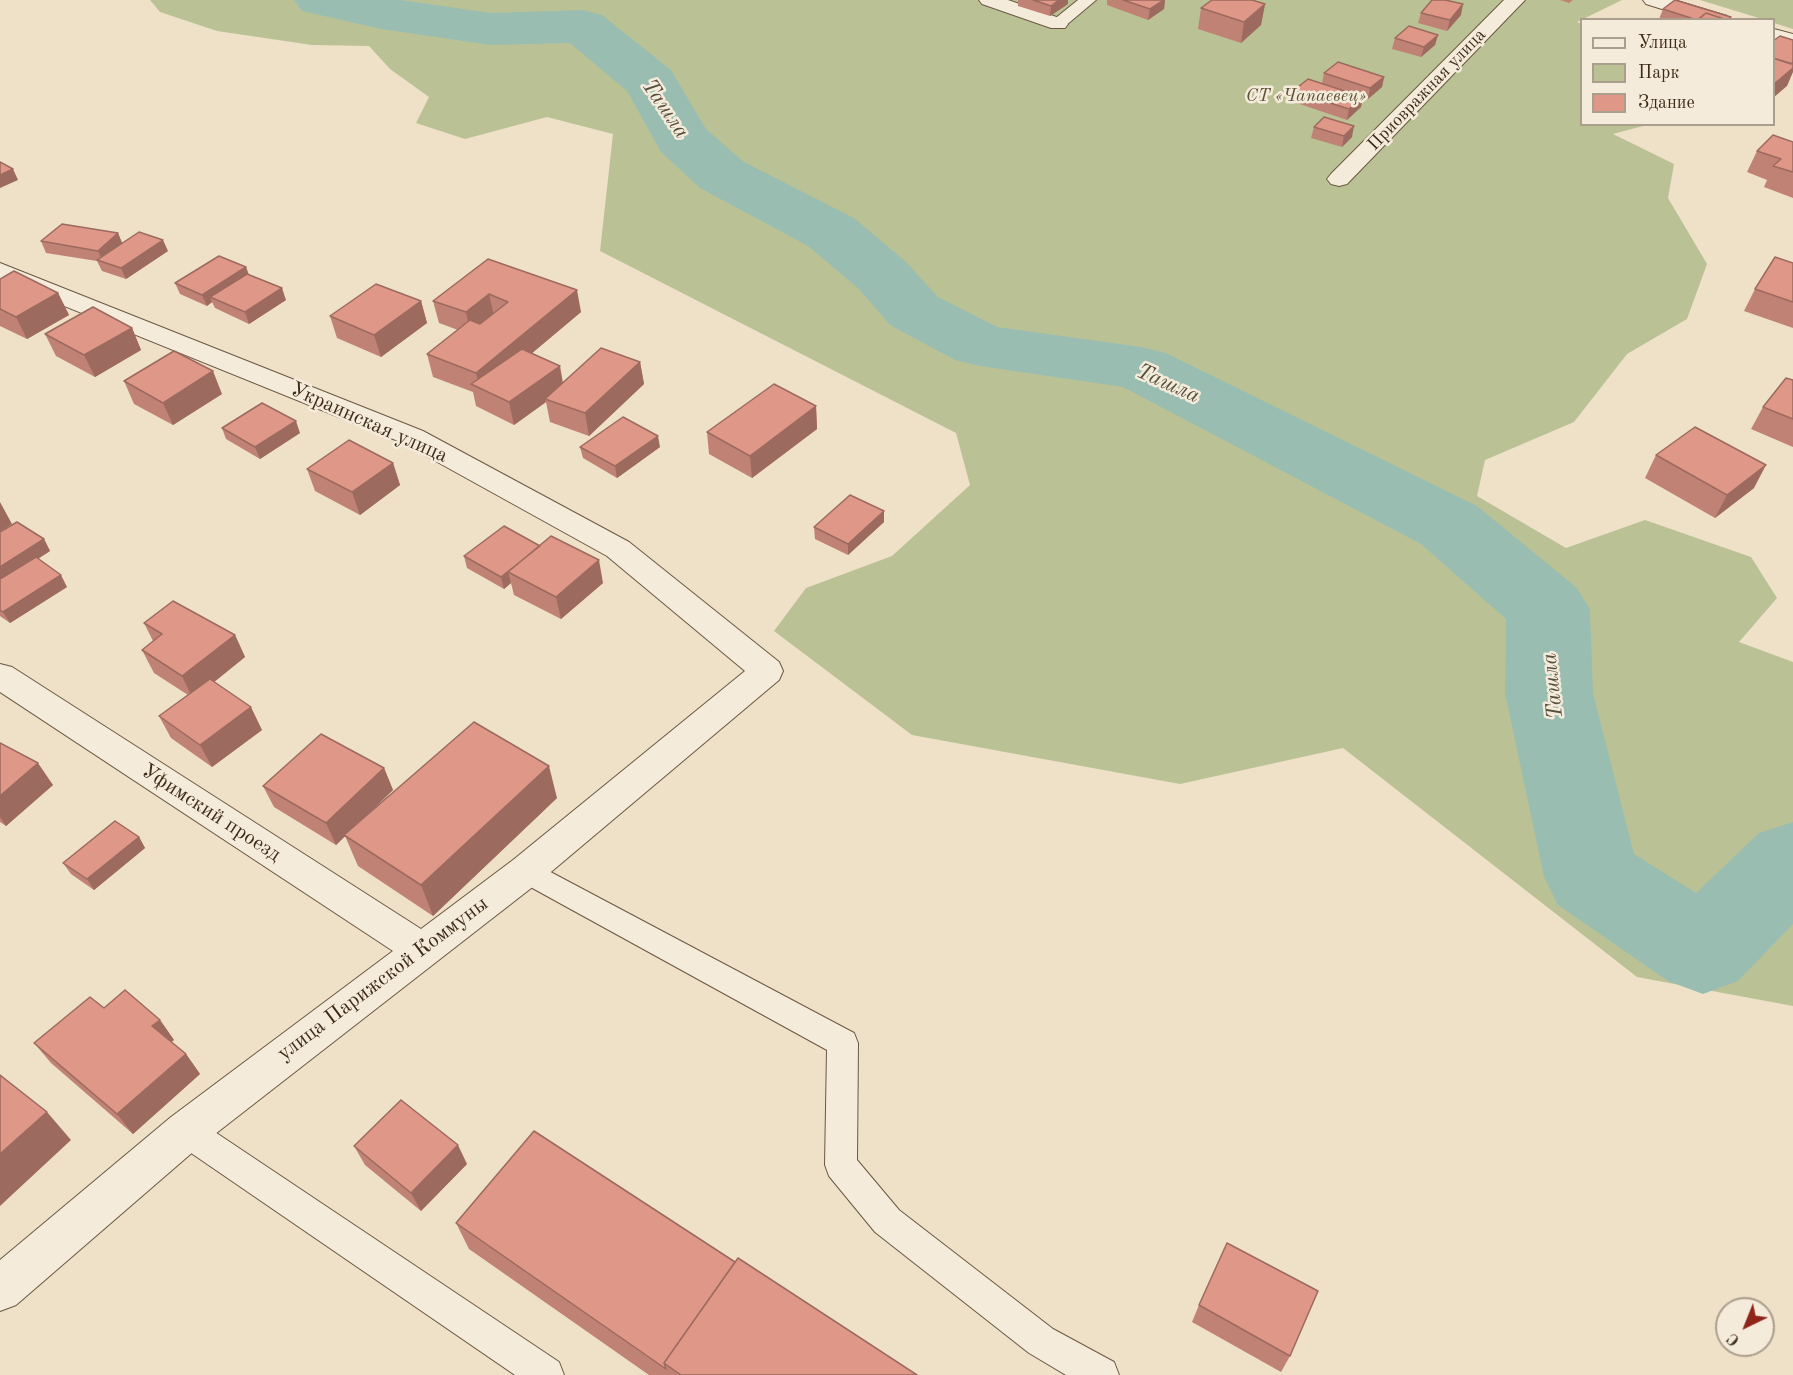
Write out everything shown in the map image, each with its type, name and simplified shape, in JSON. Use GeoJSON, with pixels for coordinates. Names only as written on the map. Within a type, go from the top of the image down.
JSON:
{"type":"FeatureCollection","features":[{"type":"Feature","properties":{"kind":"street"},"geometry":{"type":"LineString","coordinates":[[989,0],[1058,24]]}},
{"type":"Feature","properties":{"kind":"street","name":"Приовражная улица"},"geometry":{"type":"LineString","coordinates":[[1339,179],[1515,0]]}},
{"type":"Feature","properties":{"kind":"street"},"geometry":{"type":"LineString","coordinates":[[1653,0],[1713,18]]}},
{"type":"Feature","properties":{"kind":"street"},"geometry":{"type":"LineString","coordinates":[[1775,36],[1793,41]]}},
{"type":"Feature","properties":{"kind":"street","name":"Украинская улица"},"geometry":{"type":"LineString","coordinates":[[0,272],[413,437],[618,549],[767,671]]}},
{"type":"Feature","properties":{"kind":"street","name":"улица Парижской Коммуны"},"geometry":{"type":"LineString","coordinates":[[0,1289],[186,1131],[421,949],[526,871],[767,671]]}},
{"type":"Feature","properties":{"kind":"street","name":"Уфимский проезд"},"geometry":{"type":"LineString","coordinates":[[0,676],[421,949]]}},
{"type":"Feature","properties":{"kind":"lane"},"geometry":{"type":"LineString","coordinates":[[1058,24],[1088,0]]}},
{"type":"Feature","properties":{"kind":"lane"},"geometry":{"type":"LineString","coordinates":[[526,871],[843,1043],[841,1165],[887,1221],[1041,1341],[1101,1375]]}},
{"type":"Feature","properties":{"kind":"lane"},"geometry":{"type":"LineString","coordinates":[[186,1131],[546,1375]]}},
{"type":"Feature","properties":{"kind":"green space","name":"СТ «Чапаевец»"},"geometry":{"type":"Polygon","coordinates":[[[150,0],[1622,0],[1585,18],[1580,18],[1577,22],[1580,23],[1580,126],[1643,126],[1613,134],[1674,164],[1668,198],[1707,264],[1687,319],[1627,354],[1574,422],[1485,460],[1477,496],[1566,548],[1645,520],[1751,557],[1777,598],[1739,642],[1793,662],[1793,1006],[1637,977],[1343,748],[1180,784],[912,735],[774,631],[806,588],[892,556],[970,485],[956,433],[600,251],[613,134],[547,117],[465,139],[416,123],[429,97],[390,69],[369,46],[312,45],[217,31],[160,12],[150,0]]]}},
{"type":"Feature","properties":{"kind":"green space"},"geometry":{"type":"Polygon","coordinates":[[[1700,0],[1793,0],[1793,29],[1775,23],[1775,18],[1759,18],[1700,0]]]}},
{"type":"Feature","properties":{"kind":"building"},"geometry":{"type":"Polygon","coordinates":[[[1033,0],[1059,0],[1051,6],[1033,0]]]}},
{"type":"Feature","properties":{"kind":"building"},"geometry":{"type":"Polygon","coordinates":[[[1123,0],[1164,0],[1150,9],[1123,0]]]}},
{"type":"Feature","properties":{"kind":"building"},"geometry":{"type":"Polygon","coordinates":[[[1212,0],[1252,0],[1265,4],[1244,22],[1201,8],[1212,0]]]}},
{"type":"Feature","properties":{"kind":"building"},"geometry":{"type":"Polygon","coordinates":[[[1432,0],[1463,4],[1450,20],[1421,13],[1432,0]]]}},
{"type":"Feature","properties":{"kind":"building"},"geometry":{"type":"Polygon","coordinates":[[[1675,0],[1731,17],[1721,18],[1706,13],[1700,18],[1691,18],[1663,9],[1675,0]]]}},
{"type":"Feature","properties":{"kind":"building"},"geometry":{"type":"Polygon","coordinates":[[[1706,13],[1721,18],[1700,18],[1706,13]]]}},
{"type":"Feature","properties":{"kind":"building"},"geometry":{"type":"Polygon","coordinates":[[[1409,26],[1438,35],[1424,47],[1395,38],[1409,26]]]}},
{"type":"Feature","properties":{"kind":"building"},"geometry":{"type":"Polygon","coordinates":[[[1780,36],[1793,40],[1793,62],[1791,64],[1775,59],[1775,40],[1780,36]]]}},
{"type":"Feature","properties":{"kind":"building"},"geometry":{"type":"Polygon","coordinates":[[[1775,59],[1793,64],[1793,68],[1775,83],[1775,59]]]}},
{"type":"Feature","properties":{"kind":"building"},"geometry":{"type":"Polygon","coordinates":[[[1338,62],[1384,77],[1370,88],[1324,73],[1338,62]]]}},
{"type":"Feature","properties":{"kind":"building"},"geometry":{"type":"Polygon","coordinates":[[[1308,79],[1363,97],[1349,109],[1293,91],[1308,79]]]}},
{"type":"Feature","properties":{"kind":"building"},"geometry":{"type":"Polygon","coordinates":[[[1324,117],[1354,126],[1344,136],[1314,127],[1324,117]]]}},
{"type":"Feature","properties":{"kind":"building"},"geometry":{"type":"Polygon","coordinates":[[[1773,135],[1793,142],[1793,172],[1773,166],[1781,159],[1757,151],[1773,135]]]}},
{"type":"Feature","properties":{"kind":"building"},"geometry":{"type":"Polygon","coordinates":[[[0,162],[13,169],[0,175],[0,162]]]}},
{"type":"Feature","properties":{"kind":"building"},"geometry":{"type":"Polygon","coordinates":[[[62,224],[118,233],[98,251],[41,241],[62,224]]]}},
{"type":"Feature","properties":{"kind":"building"},"geometry":{"type":"Polygon","coordinates":[[[139,232],[163,240],[121,268],[97,260],[139,232]]]}},
{"type":"Feature","properties":{"kind":"building"},"geometry":{"type":"Polygon","coordinates":[[[219,256],[246,267],[202,295],[175,283],[219,256]]]}},
{"type":"Feature","properties":{"kind":"building"},"geometry":{"type":"Polygon","coordinates":[[[1775,257],[1793,263],[1793,302],[1755,289],[1775,257]]]}},
{"type":"Feature","properties":{"kind":"building"},"geometry":{"type":"Polygon","coordinates":[[[488,259],[577,290],[476,373],[427,354],[470,320],[480,324],[508,302],[489,294],[466,312],[433,301],[488,259]]]}},
{"type":"Feature","properties":{"kind":"building"},"geometry":{"type":"Polygon","coordinates":[[[14,271],[58,293],[16,317],[0,309],[0,279],[14,271]]]}},
{"type":"Feature","properties":{"kind":"building"},"geometry":{"type":"Polygon","coordinates":[[[247,274],[282,288],[245,312],[210,297],[247,274]]]}},
{"type":"Feature","properties":{"kind":"building"},"geometry":{"type":"Polygon","coordinates":[[[376,284],[421,301],[374,335],[330,316],[376,284]]]}},
{"type":"Feature","properties":{"kind":"building"},"geometry":{"type":"Polygon","coordinates":[[[93,307],[132,328],[84,355],[45,334],[93,307]]]}},
{"type":"Feature","properties":{"kind":"building"},"geometry":{"type":"Polygon","coordinates":[[[601,348],[640,362],[585,413],[545,399],[601,348]]]}},
{"type":"Feature","properties":{"kind":"building"},"geometry":{"type":"Polygon","coordinates":[[[522,349],[560,366],[509,402],[471,384],[522,349]]]}},
{"type":"Feature","properties":{"kind":"building"},"geometry":{"type":"Polygon","coordinates":[[[174,351],[213,371],[163,403],[124,381],[174,351]]]}},
{"type":"Feature","properties":{"kind":"building"},"geometry":{"type":"Polygon","coordinates":[[[1786,378],[1793,380],[1793,419],[1763,407],[1786,378]]]}},
{"type":"Feature","properties":{"kind":"building"},"geometry":{"type":"Polygon","coordinates":[[[774,384],[816,406],[750,456],[707,432],[774,384]]]}},
{"type":"Feature","properties":{"kind":"building"},"geometry":{"type":"Polygon","coordinates":[[[262,403],[296,421],[255,447],[222,428],[262,403]]]}},
{"type":"Feature","properties":{"kind":"building"},"geometry":{"type":"Polygon","coordinates":[[[623,417],[658,436],[615,466],[580,447],[623,417]]]}},
{"type":"Feature","properties":{"kind":"building"},"geometry":{"type":"Polygon","coordinates":[[[1695,427],[1766,465],[1727,495],[1656,455],[1695,427]]]}},
{"type":"Feature","properties":{"kind":"building"},"geometry":{"type":"Polygon","coordinates":[[[349,440],[393,463],[352,492],[307,469],[349,440]]]}},
{"type":"Feature","properties":{"kind":"building"},"geometry":{"type":"Polygon","coordinates":[[[850,495],[884,511],[848,544],[814,527],[850,495]]]}},
{"type":"Feature","properties":{"kind":"building"},"geometry":{"type":"Polygon","coordinates":[[[17,522],[44,539],[0,567],[0,532],[17,522]]]}},
{"type":"Feature","properties":{"kind":"building"},"geometry":{"type":"Polygon","coordinates":[[[504,526],[540,546],[501,577],[464,556],[504,526]]]}},
{"type":"Feature","properties":{"kind":"building"},"geometry":{"type":"Polygon","coordinates":[[[551,536],[599,560],[556,597],[508,572],[551,536]]]}},
{"type":"Feature","properties":{"kind":"building"},"geometry":{"type":"Polygon","coordinates":[[[36,557],[61,575],[3,612],[0,610],[0,579],[36,557]]]}},
{"type":"Feature","properties":{"kind":"building"},"geometry":{"type":"Polygon","coordinates":[[[173,601],[235,635],[182,676],[142,650],[162,634],[144,623],[173,601]]]}},
{"type":"Feature","properties":{"kind":"building"},"geometry":{"type":"Polygon","coordinates":[[[210,679],[251,707],[200,745],[159,716],[210,679]]]}},
{"type":"Feature","properties":{"kind":"building"},"geometry":{"type":"Polygon","coordinates":[[[474,722],[549,766],[421,885],[344,835],[474,722]]]}},
{"type":"Feature","properties":{"kind":"building"},"geometry":{"type":"Polygon","coordinates":[[[321,734],[384,768],[326,823],[263,786],[321,734]]]}},
{"type":"Feature","properties":{"kind":"building"},"geometry":{"type":"Polygon","coordinates":[[[0,743],[38,763],[0,796],[0,743]]]}},
{"type":"Feature","properties":{"kind":"building"},"geometry":{"type":"Polygon","coordinates":[[[115,821],[139,837],[87,879],[63,863],[115,821]]]}},
{"type":"Feature","properties":{"kind":"building"},"geometry":{"type":"Polygon","coordinates":[[[125,990],[160,1020],[152,1026],[186,1054],[117,1114],[34,1043],[90,997],[104,1008],[125,990]]]}},
{"type":"Feature","properties":{"kind":"building"},"geometry":{"type":"Polygon","coordinates":[[[0,1075],[47,1112],[0,1154],[0,1075]]]}},
{"type":"Feature","properties":{"kind":"building"},"geometry":{"type":"Polygon","coordinates":[[[401,1100],[458,1145],[411,1193],[354,1146],[401,1100]]]}},
{"type":"Feature","properties":{"kind":"building"},"geometry":{"type":"Polygon","coordinates":[[[534,1131],[735,1262],[664,1363],[666,1369],[456,1223],[534,1131]]]}},
{"type":"Feature","properties":{"kind":"building"},"geometry":{"type":"Polygon","coordinates":[[[1227,1243],[1318,1291],[1290,1356],[1199,1305],[1227,1243]]]}},
{"type":"Feature","properties":{"kind":"building"},"geometry":{"type":"Polygon","coordinates":[[[738,1258],[917,1375],[681,1375],[664,1363],[738,1258]]]}},
{"type":"Feature","properties":{"kind":"waterway","name":"Ташла"},"geometry":{"type":"LineString","coordinates":[[320,0],[381,13],[491,29],[583,26],[651,82],[682,139],[722,175],[831,232],[882,275],[914,311],[980,345],[1141,368],[1449,525],[1548,609],[1549,693],[1592,877],[1703,951],[1793,861]]}}]}
